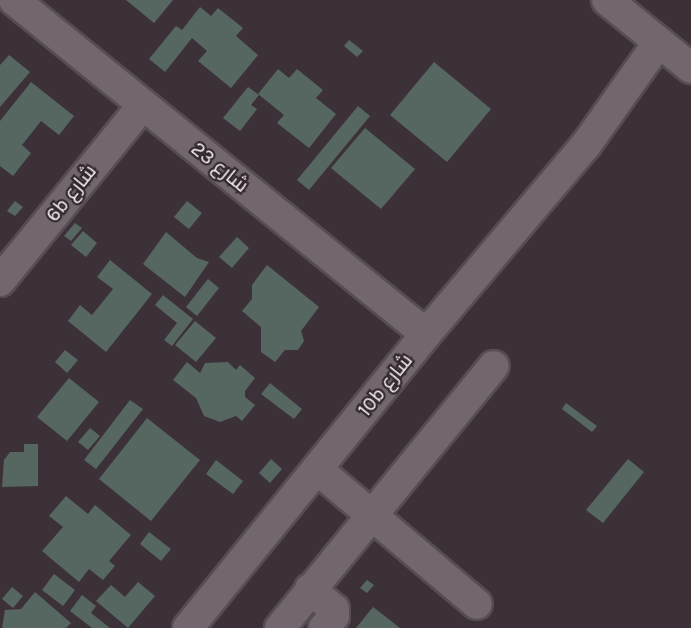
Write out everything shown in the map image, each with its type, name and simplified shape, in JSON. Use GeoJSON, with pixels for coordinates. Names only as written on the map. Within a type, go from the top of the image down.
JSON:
{"type":"FeatureCollection","features":[{"type":"Feature","properties":{"kind":"street","name":"شارع 23"},"geometry":{"type":"LineString","coordinates":[[14,0],[426,334]]}},
{"type":"Feature","properties":{"kind":"street"},"geometry":{"type":"LineString","coordinates":[[607,0],[674,55]]}},
{"type":"Feature","properties":{"kind":"street","name":"10b شارع"},"geometry":{"type":"LineString","coordinates":[[188,628],[426,334],[586,145],[674,55]]}},
{"type":"Feature","properties":{"kind":"street","name":"6b شارع"},"geometry":{"type":"LineString","coordinates":[[0,281],[143,105]]}},
{"type":"Feature","properties":{"kind":"street"},"geometry":{"type":"LineString","coordinates":[[280,628],[494,366]]}},
{"type":"Feature","properties":{"kind":"street"},"geometry":{"type":"LineString","coordinates":[[317,469],[477,604]]}},
{"type":"Feature","properties":{"kind":"street"},"geometry":{"type":"LineString","coordinates":[[310,589],[334,609],[334,616],[324,628]]}},
{"type":"Feature","properties":{"kind":"building"},"geometry":{"type":"Polygon","coordinates":[[[126,0],[173,0],[154,23],[126,0]]]}},
{"type":"Feature","properties":{"kind":"building"},"geometry":{"type":"Polygon","coordinates":[[[200,7],[211,16],[218,8],[243,28],[236,36],[258,55],[231,88],[198,61],[207,51],[192,38],[165,72],[149,59],[176,26],[182,30],[200,7]]]}},
{"type":"Feature","properties":{"kind":"building"},"geometry":{"type":"Polygon","coordinates":[[[349,40],[363,51],[357,57],[344,46],[349,40]]]}},
{"type":"Feature","properties":{"kind":"building"},"geometry":{"type":"Polygon","coordinates":[[[9,55],[30,72],[0,107],[0,65],[9,55]]]}},
{"type":"Feature","properties":{"kind":"building"},"geometry":{"type":"Polygon","coordinates":[[[434,62],[491,109],[447,162],[390,115],[434,62]]]}},
{"type":"Feature","properties":{"kind":"building"},"geometry":{"type":"Polygon","coordinates":[[[278,69],[289,78],[297,69],[323,90],[316,98],[336,114],[309,148],[277,123],[284,115],[258,94],[278,69]]]}},
{"type":"Feature","properties":{"kind":"building"},"geometry":{"type":"Polygon","coordinates":[[[31,82],[74,116],[59,135],[41,121],[22,145],[31,153],[13,176],[0,166],[0,121],[31,82]]]}},
{"type":"Feature","properties":{"kind":"building"},"geometry":{"type":"Polygon","coordinates":[[[248,87],[259,95],[251,105],[257,109],[240,131],[223,118],[248,87]]]}},
{"type":"Feature","properties":{"kind":"building"},"geometry":{"type":"Polygon","coordinates":[[[358,106],[370,116],[309,190],[297,180],[358,106]]]}},
{"type":"Feature","properties":{"kind":"building"},"geometry":{"type":"Polygon","coordinates":[[[365,128],[415,169],[381,209],[331,168],[365,128]]]}},
{"type":"Feature","properties":{"kind":"building"},"geometry":{"type":"Polygon","coordinates":[[[15,201],[23,207],[15,216],[7,211],[15,201]]]}},
{"type":"Feature","properties":{"kind":"building"},"geometry":{"type":"Polygon","coordinates":[[[187,201],[202,213],[189,229],[174,217],[187,201]]]}},
{"type":"Feature","properties":{"kind":"building"},"geometry":{"type":"Polygon","coordinates":[[[75,223],[82,228],[71,241],[64,236],[75,223]]]}},
{"type":"Feature","properties":{"kind":"building"},"geometry":{"type":"Polygon","coordinates":[[[83,231],[97,243],[86,257],[71,245],[83,231]]]}},
{"type":"Feature","properties":{"kind":"building"},"geometry":{"type":"Polygon","coordinates":[[[166,232],[197,258],[209,262],[185,297],[143,264],[166,232]]]}},
{"type":"Feature","properties":{"kind":"building"},"geometry":{"type":"Polygon","coordinates":[[[237,237],[249,248],[232,268],[219,257],[237,237]]]}},
{"type":"Feature","properties":{"kind":"building"},"geometry":{"type":"Polygon","coordinates":[[[110,260],[152,294],[106,352],[68,321],[80,305],[92,315],[113,289],[97,277],[110,260]]]}},
{"type":"Feature","properties":{"kind":"building"},"geometry":{"type":"Polygon","coordinates":[[[267,265],[319,307],[301,331],[304,341],[298,350],[285,350],[275,362],[261,352],[261,327],[242,311],[252,299],[252,285],[267,265]]]}},
{"type":"Feature","properties":{"kind":"building"},"geometry":{"type":"Polygon","coordinates":[[[208,279],[219,288],[197,316],[186,307],[208,279]]]}},
{"type":"Feature","properties":{"kind":"building"},"geometry":{"type":"Polygon","coordinates":[[[163,295],[193,319],[172,346],[164,340],[177,323],[155,305],[163,295]]]}},
{"type":"Feature","properties":{"kind":"building"},"geometry":{"type":"Polygon","coordinates":[[[195,321],[216,338],[196,362],[175,345],[195,321]]]}},
{"type":"Feature","properties":{"kind":"building"},"geometry":{"type":"Polygon","coordinates":[[[65,350],[78,360],[67,373],[55,362],[65,350]]]}},
{"type":"Feature","properties":{"kind":"building"},"geometry":{"type":"Polygon","coordinates":[[[187,362],[200,373],[205,363],[228,362],[236,370],[240,365],[255,378],[245,391],[245,397],[255,405],[242,421],[236,416],[220,422],[204,416],[196,398],[173,380],[187,362]]]}},
{"type":"Feature","properties":{"kind":"building"},"geometry":{"type":"Polygon","coordinates":[[[69,378],[99,402],[67,441],[37,417],[69,378]]]}},
{"type":"Feature","properties":{"kind":"building"},"geometry":{"type":"Polygon","coordinates":[[[270,383],[302,409],[294,419],[261,394],[270,383]]]}},
{"type":"Feature","properties":{"kind":"building"},"geometry":{"type":"Polygon","coordinates":[[[130,400],[143,409],[96,469],[84,460],[130,400]]]}},
{"type":"Feature","properties":{"kind":"building"},"geometry":{"type":"Polygon","coordinates":[[[566,403],[597,426],[592,432],[562,409],[566,403]]]}},
{"type":"Feature","properties":{"kind":"building"},"geometry":{"type":"Polygon","coordinates":[[[147,418],[200,460],[151,521],[99,479],[147,418]]]}},
{"type":"Feature","properties":{"kind":"building"},"geometry":{"type":"Polygon","coordinates":[[[90,428],[100,436],[88,450],[78,442],[90,428]]]}},
{"type":"Feature","properties":{"kind":"building"},"geometry":{"type":"Polygon","coordinates":[[[24,444],[38,444],[38,486],[2,487],[4,460],[10,452],[24,452],[24,444]]]}},
{"type":"Feature","properties":{"kind":"building"},"geometry":{"type":"Polygon","coordinates":[[[271,459],[282,469],[270,483],[259,473],[271,459]]]}},
{"type":"Feature","properties":{"kind":"building"},"geometry":{"type":"Polygon","coordinates":[[[628,459],[644,472],[603,523],[586,510],[628,459]]]}},
{"type":"Feature","properties":{"kind":"building"},"geometry":{"type":"Polygon","coordinates":[[[216,460],[243,481],[233,494],[206,474],[216,460]]]}},
{"type":"Feature","properties":{"kind":"building"},"geometry":{"type":"Polygon","coordinates":[[[66,496],[88,514],[95,505],[131,535],[109,561],[115,566],[103,580],[89,569],[79,582],[42,551],[63,527],[49,516],[66,496]]]}},
{"type":"Feature","properties":{"kind":"building"},"geometry":{"type":"Polygon","coordinates":[[[149,532],[171,549],[161,561],[140,544],[149,532]]]}},
{"type":"Feature","properties":{"kind":"building"},"geometry":{"type":"Polygon","coordinates":[[[54,574],[75,590],[63,606],[42,590],[54,574]]]}},
{"type":"Feature","properties":{"kind":"building"},"geometry":{"type":"Polygon","coordinates":[[[367,580],[374,585],[367,593],[360,588],[367,580]]]}},
{"type":"Feature","properties":{"kind":"building"},"geometry":{"type":"Polygon","coordinates":[[[138,582],[155,596],[128,628],[96,601],[111,585],[125,597],[138,582]]]}},
{"type":"Feature","properties":{"kind":"building"},"geometry":{"type":"Polygon","coordinates":[[[12,587],[23,596],[13,608],[2,599],[12,587]]]}},
{"type":"Feature","properties":{"kind":"building"},"geometry":{"type":"Polygon","coordinates":[[[35,592],[71,623],[66,628],[2,628],[5,610],[21,609],[35,592]]]}},
{"type":"Feature","properties":{"kind":"building"},"geometry":{"type":"Polygon","coordinates":[[[82,595],[96,606],[91,613],[110,628],[92,628],[70,611],[82,595]]]}},
{"type":"Feature","properties":{"kind":"building"},"geometry":{"type":"Polygon","coordinates":[[[373,607],[400,628],[356,628],[373,607]]]}}]}
